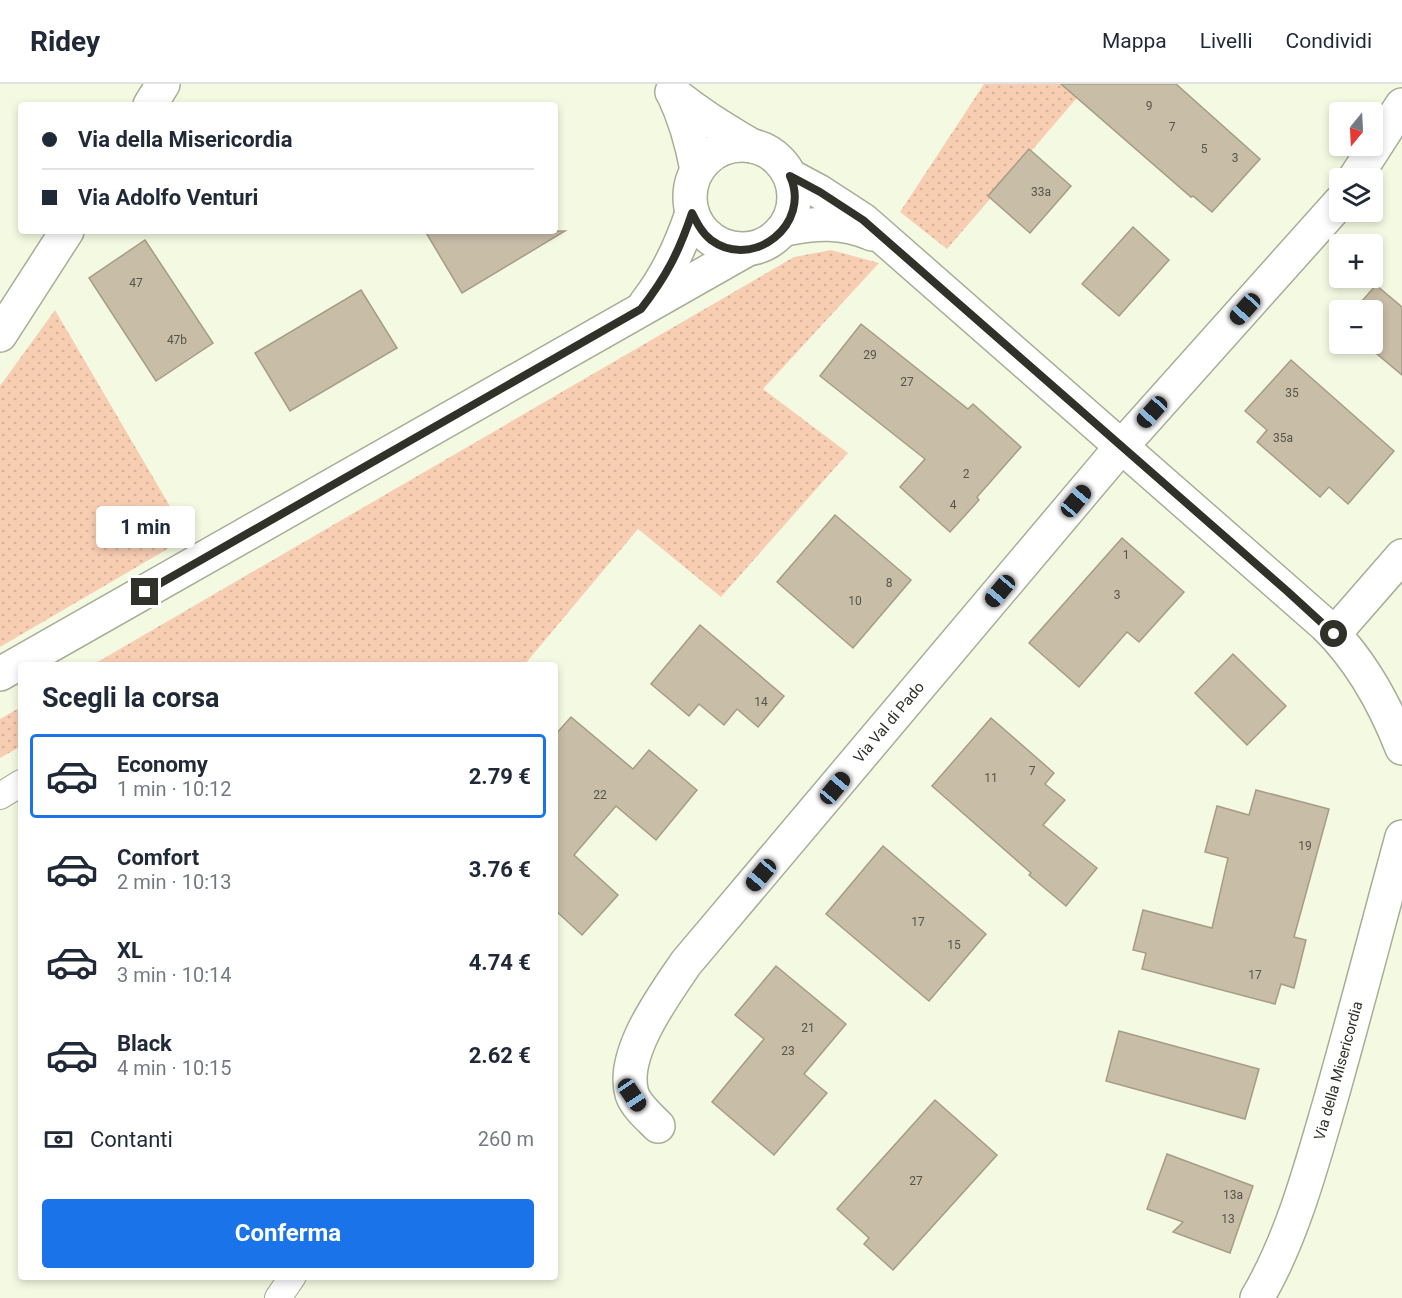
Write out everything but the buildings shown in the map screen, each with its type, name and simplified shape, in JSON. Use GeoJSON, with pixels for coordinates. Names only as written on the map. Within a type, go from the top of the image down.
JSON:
{"type":"FeatureCollection","features":[{"type":"Feature","properties":{"kind":"street"},"geometry":{"type":"LineString","coordinates":[[152,102],[163,84]]}},
{"type":"Feature","properties":{"kind":"street"},"geometry":{"type":"LineString","coordinates":[[670,88],[690,107],[752,146]]}},
{"type":"Feature","properties":{"kind":"street"},"geometry":{"type":"LineString","coordinates":[[670,88],[682,113],[698,170]]}},
{"type":"Feature","properties":{"kind":"street"},"geometry":{"type":"LineString","coordinates":[[1361,168],[1402,105]]}},
{"type":"Feature","properties":{"kind":"street"},"geometry":{"type":"LineString","coordinates":[[743,144],[752,146],[774,155],[785,167],[792,182],[795,198],[792,214],[784,229],[773,240],[758,247],[742,250],[726,247],[711,240],[700,228],[692,213],[689,196],[692,180],[712,154],[727,147],[743,144]]}},
{"type":"Feature","properties":{"kind":"street"},"geometry":{"type":"LineString","coordinates":[[790,176],[863,220],[1334,634],[1369,678],[1402,748]]}},
{"type":"Feature","properties":{"kind":"street"},"geometry":{"type":"LineString","coordinates":[[641,309],[667,273],[684,237],[692,213]]}},
{"type":"Feature","properties":{"kind":"street","name":"Via Val di Pado"},"geometry":{"type":"LineString","coordinates":[[658,1126],[632,1095],[630,1082],[634,1055],[644,1030],[661,999],[687,963],[1121,447],[1329,214]]}},
{"type":"Feature","properties":{"kind":"street"},"geometry":{"type":"LineString","coordinates":[[784,229],[813,224],[830,224],[847,226],[882,238]]}},
{"type":"Feature","properties":{"kind":"street"},"geometry":{"type":"LineString","coordinates":[[0,334],[66,234]]}},
{"type":"Feature","properties":{"kind":"street"},"geometry":{"type":"LineString","coordinates":[[21,662],[748,249]]}},
{"type":"Feature","properties":{"kind":"street"},"geometry":{"type":"LineString","coordinates":[[1334,634],[1402,556]]}},
{"type":"Feature","properties":{"kind":"street"},"geometry":{"type":"LineString","coordinates":[[0,674],[18,664]]}},
{"type":"Feature","properties":{"kind":"street","name":"Via della Misericordia"},"geometry":{"type":"LineString","coordinates":[[1257,1298],[1277,1262],[1317,1144],[1402,837]]}},
{"type":"Feature","properties":{"kind":"lane"},"geometry":{"type":"LineString","coordinates":[[0,796],[18,785]]}},
{"type":"Feature","properties":{"kind":"lane"},"geometry":{"type":"LineString","coordinates":[[278,1298],[290,1280]]}},
{"type":"Feature","properties":{"kind":"shaded area"},"geometry":{"type":"Polygon","coordinates":[[[984,84],[1089,84],[947,249],[900,212],[984,84]]]}},
{"type":"Feature","properties":{"kind":"shaded area"},"geometry":{"type":"Polygon","coordinates":[[[831,250],[879,263],[763,389],[848,453],[721,597],[638,529],[527,662],[97,662],[794,257],[831,250]]]}},
{"type":"Feature","properties":{"kind":"shaded area"},"geometry":{"type":"Polygon","coordinates":[[[55,310],[188,537],[0,647],[0,386],[55,310]]]}},
{"type":"Feature","properties":{"kind":"shaded area"},"geometry":{"type":"Polygon","coordinates":[[[18,709],[18,748],[0,758],[0,719],[18,709]]]}},
{"type":"Feature","properties":{"kind":"route"},"geometry":{"type":"LineString","coordinates":[[145,592],[641,309],[667,273],[684,237],[692,213],[700,228],[711,240],[726,247],[742,250],[758,247],[773,240],[784,229],[792,214],[795,198],[790,176],[863,220],[1334,634]]}}]}
